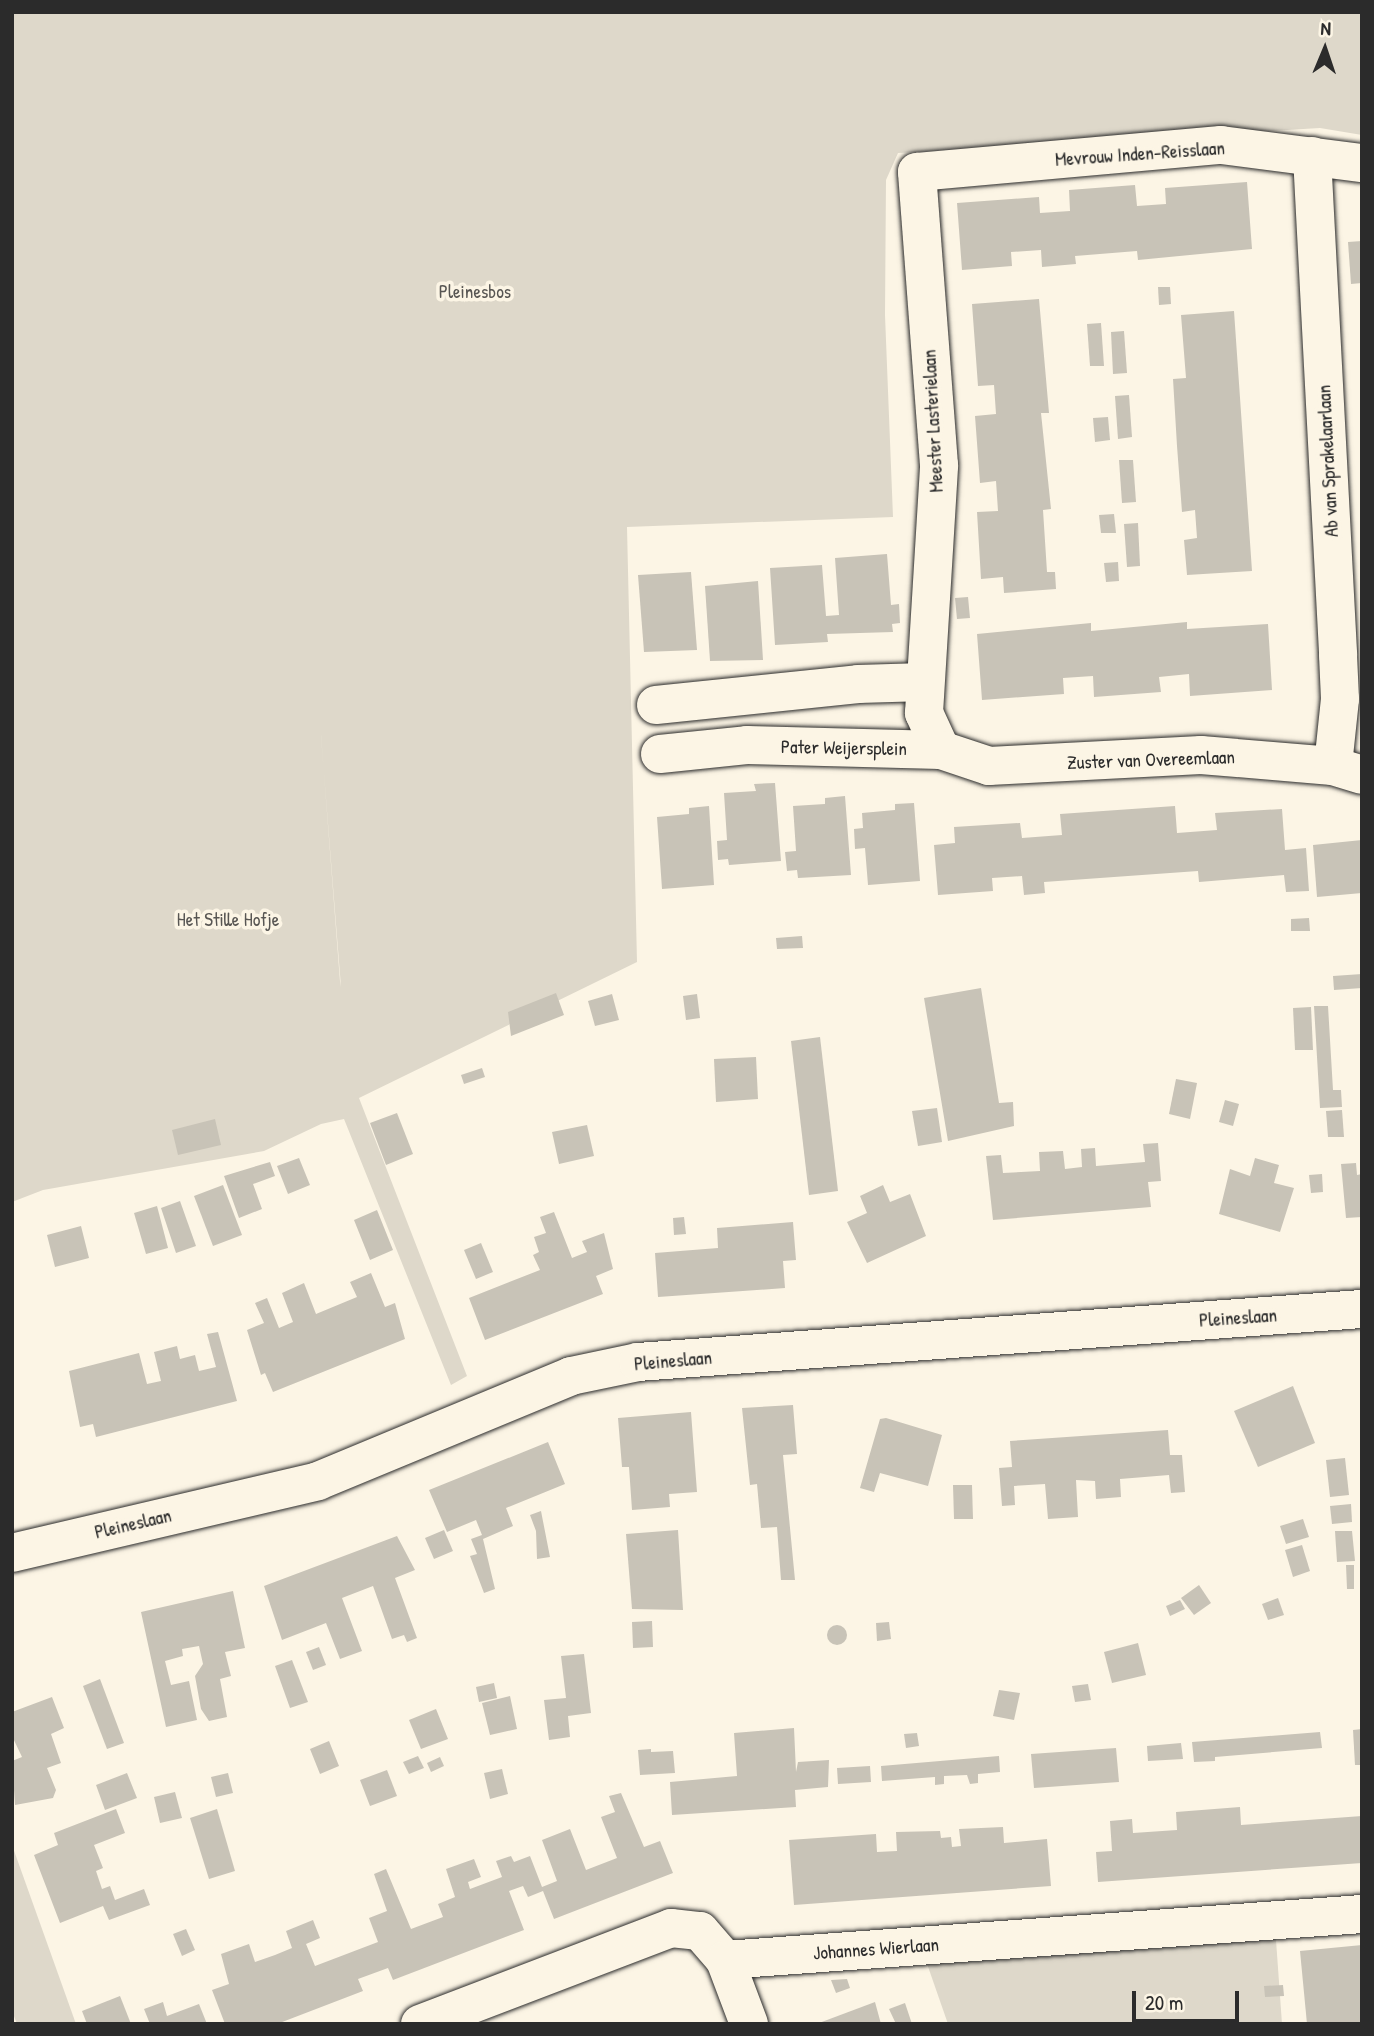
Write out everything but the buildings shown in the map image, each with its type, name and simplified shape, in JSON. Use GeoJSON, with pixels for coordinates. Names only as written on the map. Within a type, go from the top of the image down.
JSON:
{"type":"FeatureCollection","features":[{"type":"Feature","properties":{"kind":"street","name":"Mevrouw Inden-Reisslaan"},"geometry":{"type":"LineString","coordinates":[[917,172],[1221,145],[1362,163]]}},
{"type":"Feature","properties":{"kind":"street","name":"Ab van Sprakelaarlaan"},"geometry":{"type":"LineString","coordinates":[[1312,156],[1340,699],[1347,771]]}},
{"type":"Feature","properties":{"kind":"street","name":"Meester Lasterielaan"},"geometry":{"type":"LineString","coordinates":[[917,172],[939,465],[924,713],[941,750]]}},
{"type":"Feature","properties":{"kind":"street"},"geometry":{"type":"LineString","coordinates":[[656,705],[742,699],[858,684],[925,682]]}},
{"type":"Feature","properties":{"kind":"street"},"geometry":{"type":"LineString","coordinates":[[742,699],[747,745]]}},
{"type":"Feature","properties":{"kind":"street","name":"Pater Weijersplein"},"geometry":{"type":"LineString","coordinates":[[660,754],[747,745],[941,750]]}},
{"type":"Feature","properties":{"kind":"street","name":"Zuster van Overeemlaan"},"geometry":{"type":"LineString","coordinates":[[941,750],[989,766],[1201,755],[1347,771]]}},
{"type":"Feature","properties":{"kind":"street","name":"Pleineslaan"},"geometry":{"type":"LineString","coordinates":[[12,1553],[318,1481],[571,1376],[638,1362],[1362,1309]]}},
{"type":"Feature","properties":{"kind":"street","name":"Johannes Wierlaan"},"geometry":{"type":"LineString","coordinates":[[726,1960],[1362,1914]]}},
{"type":"Feature","properties":{"kind":"street"},"geometry":{"type":"LineString","coordinates":[[420,2024],[671,1928],[700,1931],[726,1960],[749,2024]]}},
{"type":"Feature","properties":{"kind":"green space","name":"Pleinesbos"},"geometry":{"type":"Polygon","coordinates":[[[12,12],[1362,12],[1362,135],[1320,128],[898,153],[886,180],[885,315],[893,517],[627,527],[637,962],[359,1098],[467,1376],[451,1385],[344,1119],[321,1124],[264,1151],[43,1190],[12,1202],[12,12]],[[324,768],[340,981],[341,987],[324,768]]]}},
{"type":"Feature","properties":{"kind":"green space"},"geometry":{"type":"Polygon","coordinates":[[[12,1845],[76,2024],[17,2024],[12,2011],[12,1845]]]}},
{"type":"Feature","properties":{"kind":"green space"},"geometry":{"type":"Polygon","coordinates":[[[1275,1926],[1282,2024],[948,2024],[925,1958],[1275,1926]]]}},
{"type":"Feature","properties":{"kind":"park label","name":"Het Stille Hofje"},"geometry":{"type":"Point","coordinates":[228,920]}}]}
